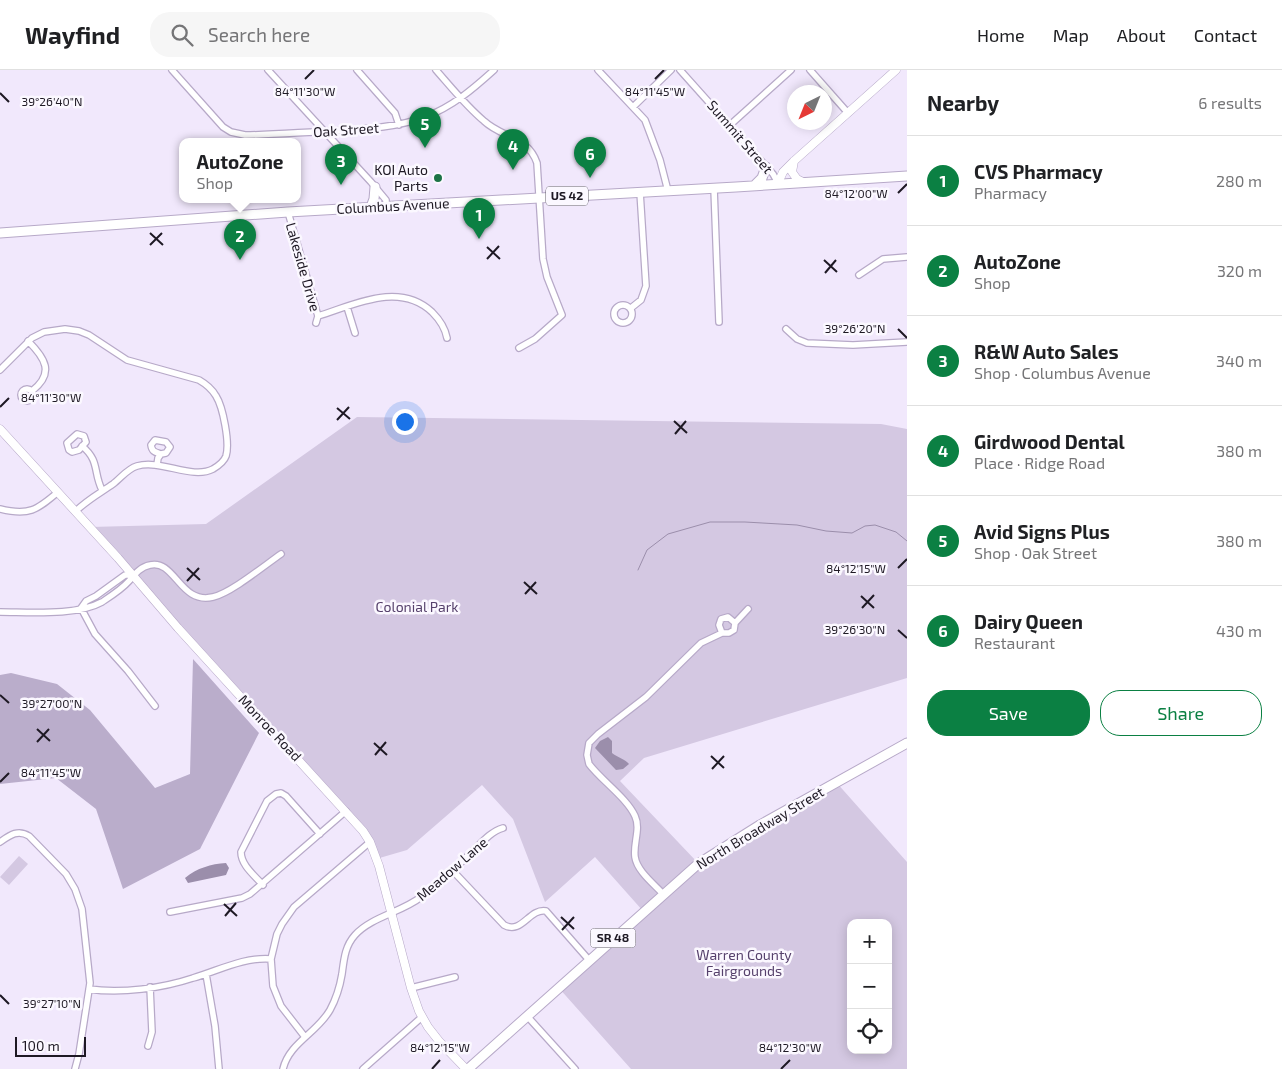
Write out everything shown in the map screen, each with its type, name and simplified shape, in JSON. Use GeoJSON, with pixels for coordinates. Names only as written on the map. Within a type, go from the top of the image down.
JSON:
{"type":"FeatureCollection","features":[{"type":"Feature","properties":{"kind":"main road"},"geometry":{"type":"LineString","coordinates":[[755,185],[762,178],[766,166]]}},
{"type":"Feature","properties":{"kind":"main road","name":"Columbus Avenue"},"geometry":{"type":"LineString","coordinates":[[0,233],[288,212],[907,176]]}},
{"type":"Feature","properties":{"kind":"main road"},"geometry":{"type":"LineString","coordinates":[[370,207],[374,199],[375,187]]}},
{"type":"Feature","properties":{"kind":"main road","name":"North Broadway Street"},"geometry":{"type":"LineString","coordinates":[[467,1069],[698,864],[726,845],[907,743]]}},
{"type":"Feature","properties":{"kind":"street","name":"Oak Street"},"geometry":{"type":"LineString","coordinates":[[172,70],[223,127],[235,134],[255,135],[399,125],[426,117],[462,98],[494,70]]}},
{"type":"Feature","properties":{"kind":"street"},"geometry":{"type":"LineString","coordinates":[[268,70],[375,187],[386,200],[386,206]]}},
{"type":"Feature","properties":{"kind":"street"},"geometry":{"type":"LineString","coordinates":[[357,70],[394,113],[399,125]]}},
{"type":"Feature","properties":{"kind":"street"},"geometry":{"type":"LineString","coordinates":[[436,70],[489,126],[524,143],[537,163],[543,259],[547,277],[562,316],[535,339],[519,348]]}},
{"type":"Feature","properties":{"kind":"street"},"geometry":{"type":"LineString","coordinates":[[598,70],[645,120],[660,160],[668,191]]}},
{"type":"Feature","properties":{"kind":"street"},"geometry":{"type":"LineString","coordinates":[[633,107],[671,70]]}},
{"type":"Feature","properties":{"kind":"street","name":"Summit Street"},"geometry":{"type":"LineString","coordinates":[[680,70],[773,174],[778,183]]}},
{"type":"Feature","properties":{"kind":"street"},"geometry":{"type":"LineString","coordinates":[[730,125],[791,70]]}},
{"type":"Feature","properties":{"kind":"street"},"geometry":{"type":"LineString","coordinates":[[810,70],[848,113]]}},
{"type":"Feature","properties":{"kind":"street"},"geometry":{"type":"LineString","coordinates":[[778,183],[783,172],[794,161],[896,70]]}},
{"type":"Feature","properties":{"kind":"street"},"geometry":{"type":"LineString","coordinates":[[794,161],[792,172],[797,179],[803,182]]}},
{"type":"Feature","properties":{"kind":"street"},"geometry":{"type":"LineString","coordinates":[[714,188],[719,322]]}},
{"type":"Feature","properties":{"kind":"street"},"geometry":{"type":"LineString","coordinates":[[631,308],[641,300],[645,290],[640,192]]}},
{"type":"Feature","properties":{"kind":"street","name":"Lakeside Drive"},"geometry":{"type":"LineString","coordinates":[[288,212],[317,320],[347,307]]}},
{"type":"Feature","properties":{"kind":"street"},"geometry":{"type":"LineString","coordinates":[[859,275],[883,259],[907,257]]}},
{"type":"Feature","properties":{"kind":"street"},"geometry":{"type":"LineString","coordinates":[[354,333],[347,307],[385,296],[400,296],[414,300],[434,314],[443,326],[447,338]]}},
{"type":"Feature","properties":{"kind":"street"},"geometry":{"type":"LineString","coordinates":[[0,370],[28,341],[44,332],[65,329],[79,331],[95,338],[128,360],[193,377],[208,386],[216,397],[222,413],[227,445],[223,461],[215,468],[203,472],[146,464],[132,468],[76,511]]}},
{"type":"Feature","properties":{"kind":"street"},"geometry":{"type":"LineString","coordinates":[[786,329],[797,339],[807,343],[854,345],[907,342]]}},
{"type":"Feature","properties":{"kind":"street"},"geometry":{"type":"LineString","coordinates":[[28,341],[43,358],[46,368],[42,381],[32,391]]}},
{"type":"Feature","properties":{"kind":"street","name":"Monroe Road"},"geometry":{"type":"LineString","coordinates":[[0,429],[76,511],[178,628],[359,825],[370,842],[379,866],[411,988],[422,1016],[439,1041],[467,1069]]}},
{"type":"Feature","properties":{"kind":"street"},"geometry":{"type":"LineString","coordinates":[[82,446],[94,460],[102,490]]}},
{"type":"Feature","properties":{"kind":"street"},"geometry":{"type":"LineString","coordinates":[[157,465],[161,454]]}},
{"type":"Feature","properties":{"kind":"street"},"geometry":{"type":"LineString","coordinates":[[0,509],[31,511],[58,492]]}},
{"type":"Feature","properties":{"kind":"street"},"geometry":{"type":"LineString","coordinates":[[0,612],[64,612],[81,608],[86,601],[125,575],[133,575],[146,566],[158,564],[167,570],[192,595],[212,598],[225,592],[281,554]]}},
{"type":"Feature","properties":{"kind":"street"},"geometry":{"type":"LineString","coordinates":[[81,608],[95,634],[128,671],[155,706]]}},
{"type":"Feature","properties":{"kind":"street"},"geometry":{"type":"LineString","coordinates":[[663,894],[637,862],[635,857],[638,826],[636,818],[629,806],[589,764],[587,755],[589,743],[646,697],[701,644],[722,633],[729,633],[734,630],[735,623],[748,609]]}},
{"type":"Feature","properties":{"kind":"street"},"geometry":{"type":"LineString","coordinates":[[722,633],[719,625],[721,619],[728,617],[735,623]]}},
{"type":"Feature","properties":{"kind":"street"},"geometry":{"type":"LineString","coordinates":[[263,885],[244,864],[241,852],[267,801],[272,796],[280,793],[286,796],[320,834]]}},
{"type":"Feature","properties":{"kind":"street"},"geometry":{"type":"LineString","coordinates":[[170,912],[242,898],[256,891],[346,811]]}},
{"type":"Feature","properties":{"kind":"street","name":"Meadow Lane"},"geometry":{"type":"LineString","coordinates":[[283,1069],[289,1054],[322,1021],[335,999],[345,953],[350,940],[362,928],[422,897],[485,839],[503,828]]}},
{"type":"Feature","properties":{"kind":"street"},"geometry":{"type":"LineString","coordinates":[[0,842],[14,834],[24,832],[66,874],[79,899],[84,922],[90,989],[75,1069]]}},
{"type":"Feature","properties":{"kind":"street"},"geometry":{"type":"LineString","coordinates":[[306,1037],[286,1015],[278,1000],[272,979],[271,959],[277,934],[294,907],[370,842]]}},
{"type":"Feature","properties":{"kind":"street"},"geometry":{"type":"LineString","coordinates":[[452,870],[504,925],[510,928],[517,927],[536,912],[546,911],[589,960]]}},
{"type":"Feature","properties":{"kind":"street"},"geometry":{"type":"LineString","coordinates":[[90,989],[118,991],[150,987],[179,982],[248,959],[271,959]]}},
{"type":"Feature","properties":{"kind":"street"},"geometry":{"type":"LineString","coordinates":[[206,974],[214,1017],[219,1069]]}},
{"type":"Feature","properties":{"kind":"street"},"geometry":{"type":"LineString","coordinates":[[411,988],[455,977]]}},
{"type":"Feature","properties":{"kind":"street"},"geometry":{"type":"LineString","coordinates":[[148,1046],[152,1032],[150,987]]}},
{"type":"Feature","properties":{"kind":"street"},"geometry":{"type":"LineString","coordinates":[[363,1069],[422,1016]]}},
{"type":"Feature","properties":{"kind":"street"},"geometry":{"type":"LineString","coordinates":[[527,1016],[575,1069]]}},
{"type":"Feature","properties":{"kind":"green space","name":"Colonial Park"},"geometry":{"type":"Polygon","coordinates":[[[357,417],[881,424],[907,429],[907,678],[644,758],[620,781],[698,863],[836,782],[907,862],[907,1069],[631,1069],[558,987],[643,911],[595,857],[545,902],[513,819],[482,785],[407,850],[376,859],[370,842],[90,527],[206,524],[357,417]]]}},
{"type":"Feature","properties":{"kind":"green space"},"geometry":{"type":"Polygon","coordinates":[[[19,856],[28,864],[9,885],[0,877],[19,856]]]}},
{"type":"Feature","properties":{"kind":"shaded area"},"geometry":{"type":"Polygon","coordinates":[[[193,659],[259,733],[200,849],[123,889],[96,809],[56,778],[0,784],[0,675],[11,673],[57,684],[90,710],[155,788],[190,774],[193,659]]]}},
{"type":"Feature","properties":{"kind":"shaded area"},"geometry":{"type":"Polygon","coordinates":[[[608,737],[612,741],[612,753],[629,764],[623,769],[616,770],[595,748],[600,741],[608,737]]]}},
{"type":"Feature","properties":{"kind":"shaded area"},"geometry":{"type":"Polygon","coordinates":[[[226,863],[229,868],[226,875],[188,883],[185,878],[204,867],[226,863]]]}},
{"type":"Feature","properties":{"kind":"waterway"},"geometry":{"type":"LineString","coordinates":[[638,570],[647,550],[668,534],[710,522],[797,525],[826,531],[852,533],[865,526],[875,525],[896,532],[907,541]]}},
{"type":"Feature","properties":{"kind":"place","name":"Avid Signs Plus"},"geometry":{"type":"Point","coordinates":[425,148]}},
{"type":"Feature","properties":{"kind":"place","name":"Girdwood Dental"},"geometry":{"type":"Point","coordinates":[513,170]}},
{"type":"Feature","properties":{"kind":"place","name":"KOI Auto Parts"},"geometry":{"type":"Point","coordinates":[438,178]}},
{"type":"Feature","properties":{"kind":"place","name":"Dairy Queen"},"geometry":{"type":"Point","coordinates":[590,178]}},
{"type":"Feature","properties":{"kind":"place","name":"R&W Auto Sales"},"geometry":{"type":"Point","coordinates":[341,185]}},
{"type":"Feature","properties":{"kind":"place","name":"CVS Pharmacy"},"geometry":{"type":"Point","coordinates":[479,239]}},
{"type":"Feature","properties":{"kind":"place","name":"AutoZone"},"geometry":{"type":"Point","coordinates":[240,260]}},
{"type":"Feature","properties":{"kind":"park label","name":"Warren County Fairgrounds"},"geometry":{"type":"Point","coordinates":[744,964]}}]}
